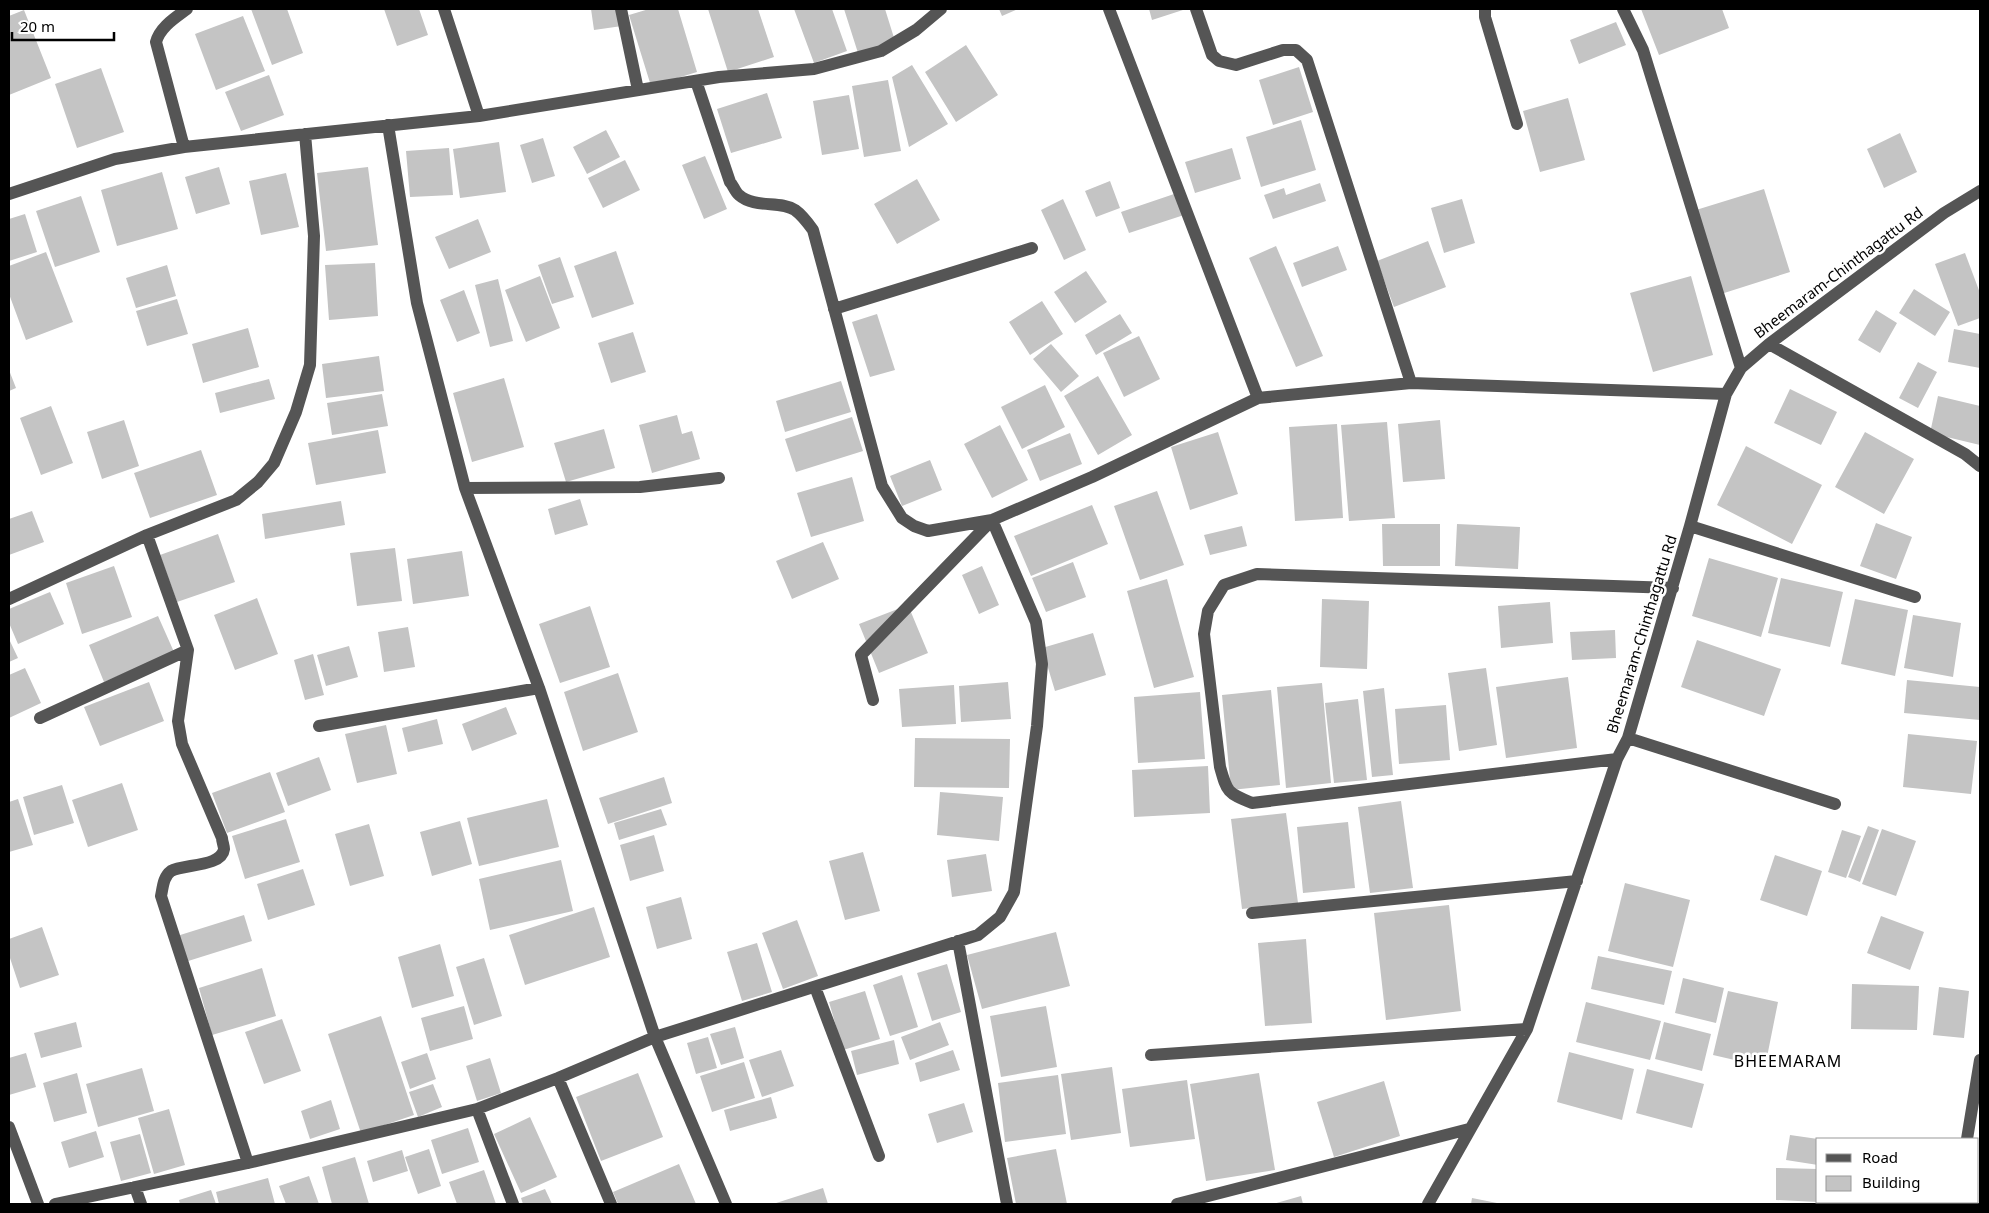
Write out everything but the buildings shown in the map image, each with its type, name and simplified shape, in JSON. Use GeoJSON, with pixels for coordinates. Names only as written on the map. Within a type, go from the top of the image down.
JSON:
{"type":"FeatureCollection","features":[{"type":"Feature","properties":{"kind":"street"},"geometry":{"type":"LineString","coordinates":[[184,147],[156,42],[158,34],[164,27],[187,9]]}},
{"type":"Feature","properties":{"kind":"street"},"geometry":{"type":"LineString","coordinates":[[444,9],[479,116]]}},
{"type":"Feature","properties":{"kind":"street"},"geometry":{"type":"LineString","coordinates":[[621,9],[638,90]]}},
{"type":"Feature","properties":{"kind":"street"},"geometry":{"type":"LineString","coordinates":[[9,194],[115,159],[184,147],[479,116],[719,77],[814,69],[881,51],[916,30],[940,9]]}},
{"type":"Feature","properties":{"kind":"street"},"geometry":{"type":"LineString","coordinates":[[1109,9],[1258,398]]}},
{"type":"Feature","properties":{"kind":"street"},"geometry":{"type":"LineString","coordinates":[[1196,9],[1212,55],[1219,61],[1236,65],[1283,50],[1296,50],[1307,60],[1411,383]]}},
{"type":"Feature","properties":{"kind":"street"},"geometry":{"type":"LineString","coordinates":[[1485,9],[1485,17],[1516,124]]}},
{"type":"Feature","properties":{"kind":"street"},"geometry":{"type":"LineString","coordinates":[[1622,9],[1643,50],[1741,368]]}},
{"type":"Feature","properties":{"kind":"street"},"geometry":{"type":"LineString","coordinates":[[696,81],[730,182],[738,195],[763,205],[781,205],[794,208],[813,230],[882,486],[902,518],[914,526],[928,531],[992,520],[1092,477],[1258,398],[1411,383],[1726,394]]}},
{"type":"Feature","properties":{"kind":"street"},"geometry":{"type":"LineString","coordinates":[[388,125],[417,303],[465,488],[539,688],[655,1037],[726,1204]]}},
{"type":"Feature","properties":{"kind":"street"},"geometry":{"type":"LineString","coordinates":[[9,599],[147,535],[236,500],[258,482],[274,463],[296,412],[310,365],[314,246],[305,134]]}},
{"type":"Feature","properties":{"kind":"street","name":"Bheemaram-Chinthagattu Rd"},"geometry":{"type":"LineString","coordinates":[[1428,1204],[1527,1029],[1617,759],[1628,738],[1673,588],[1726,394],[1741,368],[1769,344],[1944,213],[1980,191]]}},
{"type":"Feature","properties":{"kind":"street"},"geometry":{"type":"LineString","coordinates":[[834,310],[1032,248]]}},
{"type":"Feature","properties":{"kind":"street"},"geometry":{"type":"LineString","coordinates":[[1769,344],[1965,454],[1980,466]]}},
{"type":"Feature","properties":{"kind":"street"},"geometry":{"type":"LineString","coordinates":[[465,488],[640,487],[719,478]]}},
{"type":"Feature","properties":{"kind":"street"},"geometry":{"type":"LineString","coordinates":[[873,700],[860,655],[992,520]]}},
{"type":"Feature","properties":{"kind":"street"},"geometry":{"type":"LineString","coordinates":[[55,1204],[85,1201],[135,1187],[248,1163],[477,1109],[558,1078],[655,1037],[978,935],[1000,916],[1014,892],[1038,726],[1042,664],[1036,622],[992,520]]}},
{"type":"Feature","properties":{"kind":"street"},"geometry":{"type":"LineString","coordinates":[[1690,526],[1915,597]]}},
{"type":"Feature","properties":{"kind":"street"},"geometry":{"type":"LineString","coordinates":[[147,535],[188,650],[178,722],[182,744],[222,838],[224,849],[221,856],[212,861],[172,871],[164,880],[161,896],[248,1163]]}},
{"type":"Feature","properties":{"kind":"street"},"geometry":{"type":"LineString","coordinates":[[1617,759],[1252,803],[1238,797],[1226,788],[1220,767],[1204,634],[1208,611],[1224,584],[1257,574],[1673,588]]}},
{"type":"Feature","properties":{"kind":"street"},"geometry":{"type":"LineString","coordinates":[[40,718],[188,650]]}},
{"type":"Feature","properties":{"kind":"street"},"geometry":{"type":"LineString","coordinates":[[320,726],[539,688]]}},
{"type":"Feature","properties":{"kind":"street"},"geometry":{"type":"LineString","coordinates":[[1628,738],[1836,804]]}},
{"type":"Feature","properties":{"kind":"street"},"geometry":{"type":"LineString","coordinates":[[1252,913],[1577,881]]}},
{"type":"Feature","properties":{"kind":"street"},"geometry":{"type":"LineString","coordinates":[[958,941],[1006,1204]]}},
{"type":"Feature","properties":{"kind":"street"},"geometry":{"type":"LineString","coordinates":[[815,987],[879,1156]]}},
{"type":"Feature","properties":{"kind":"street"},"geometry":{"type":"LineString","coordinates":[[1151,1055],[1527,1029]]}},
{"type":"Feature","properties":{"kind":"street"},"geometry":{"type":"LineString","coordinates":[[1967,1138],[1980,1060]]}},
{"type":"Feature","properties":{"kind":"street"},"geometry":{"type":"LineString","coordinates":[[558,1078],[611,1204]]}},
{"type":"Feature","properties":{"kind":"street"},"geometry":{"type":"LineString","coordinates":[[477,1109],[513,1204]]}},
{"type":"Feature","properties":{"kind":"street"},"geometry":{"type":"LineString","coordinates":[[9,1127],[38,1204]]}},
{"type":"Feature","properties":{"kind":"street"},"geometry":{"type":"LineString","coordinates":[[1177,1204],[1469,1129]]}},
{"type":"Feature","properties":{"kind":"street"},"geometry":{"type":"LineString","coordinates":[[135,1187],[141,1204]]}},
{"type":"Feature","properties":{"kind":"district","name":"BHEEMARAM"},"geometry":{"type":"Point","coordinates":[1788,1061]}}]}
